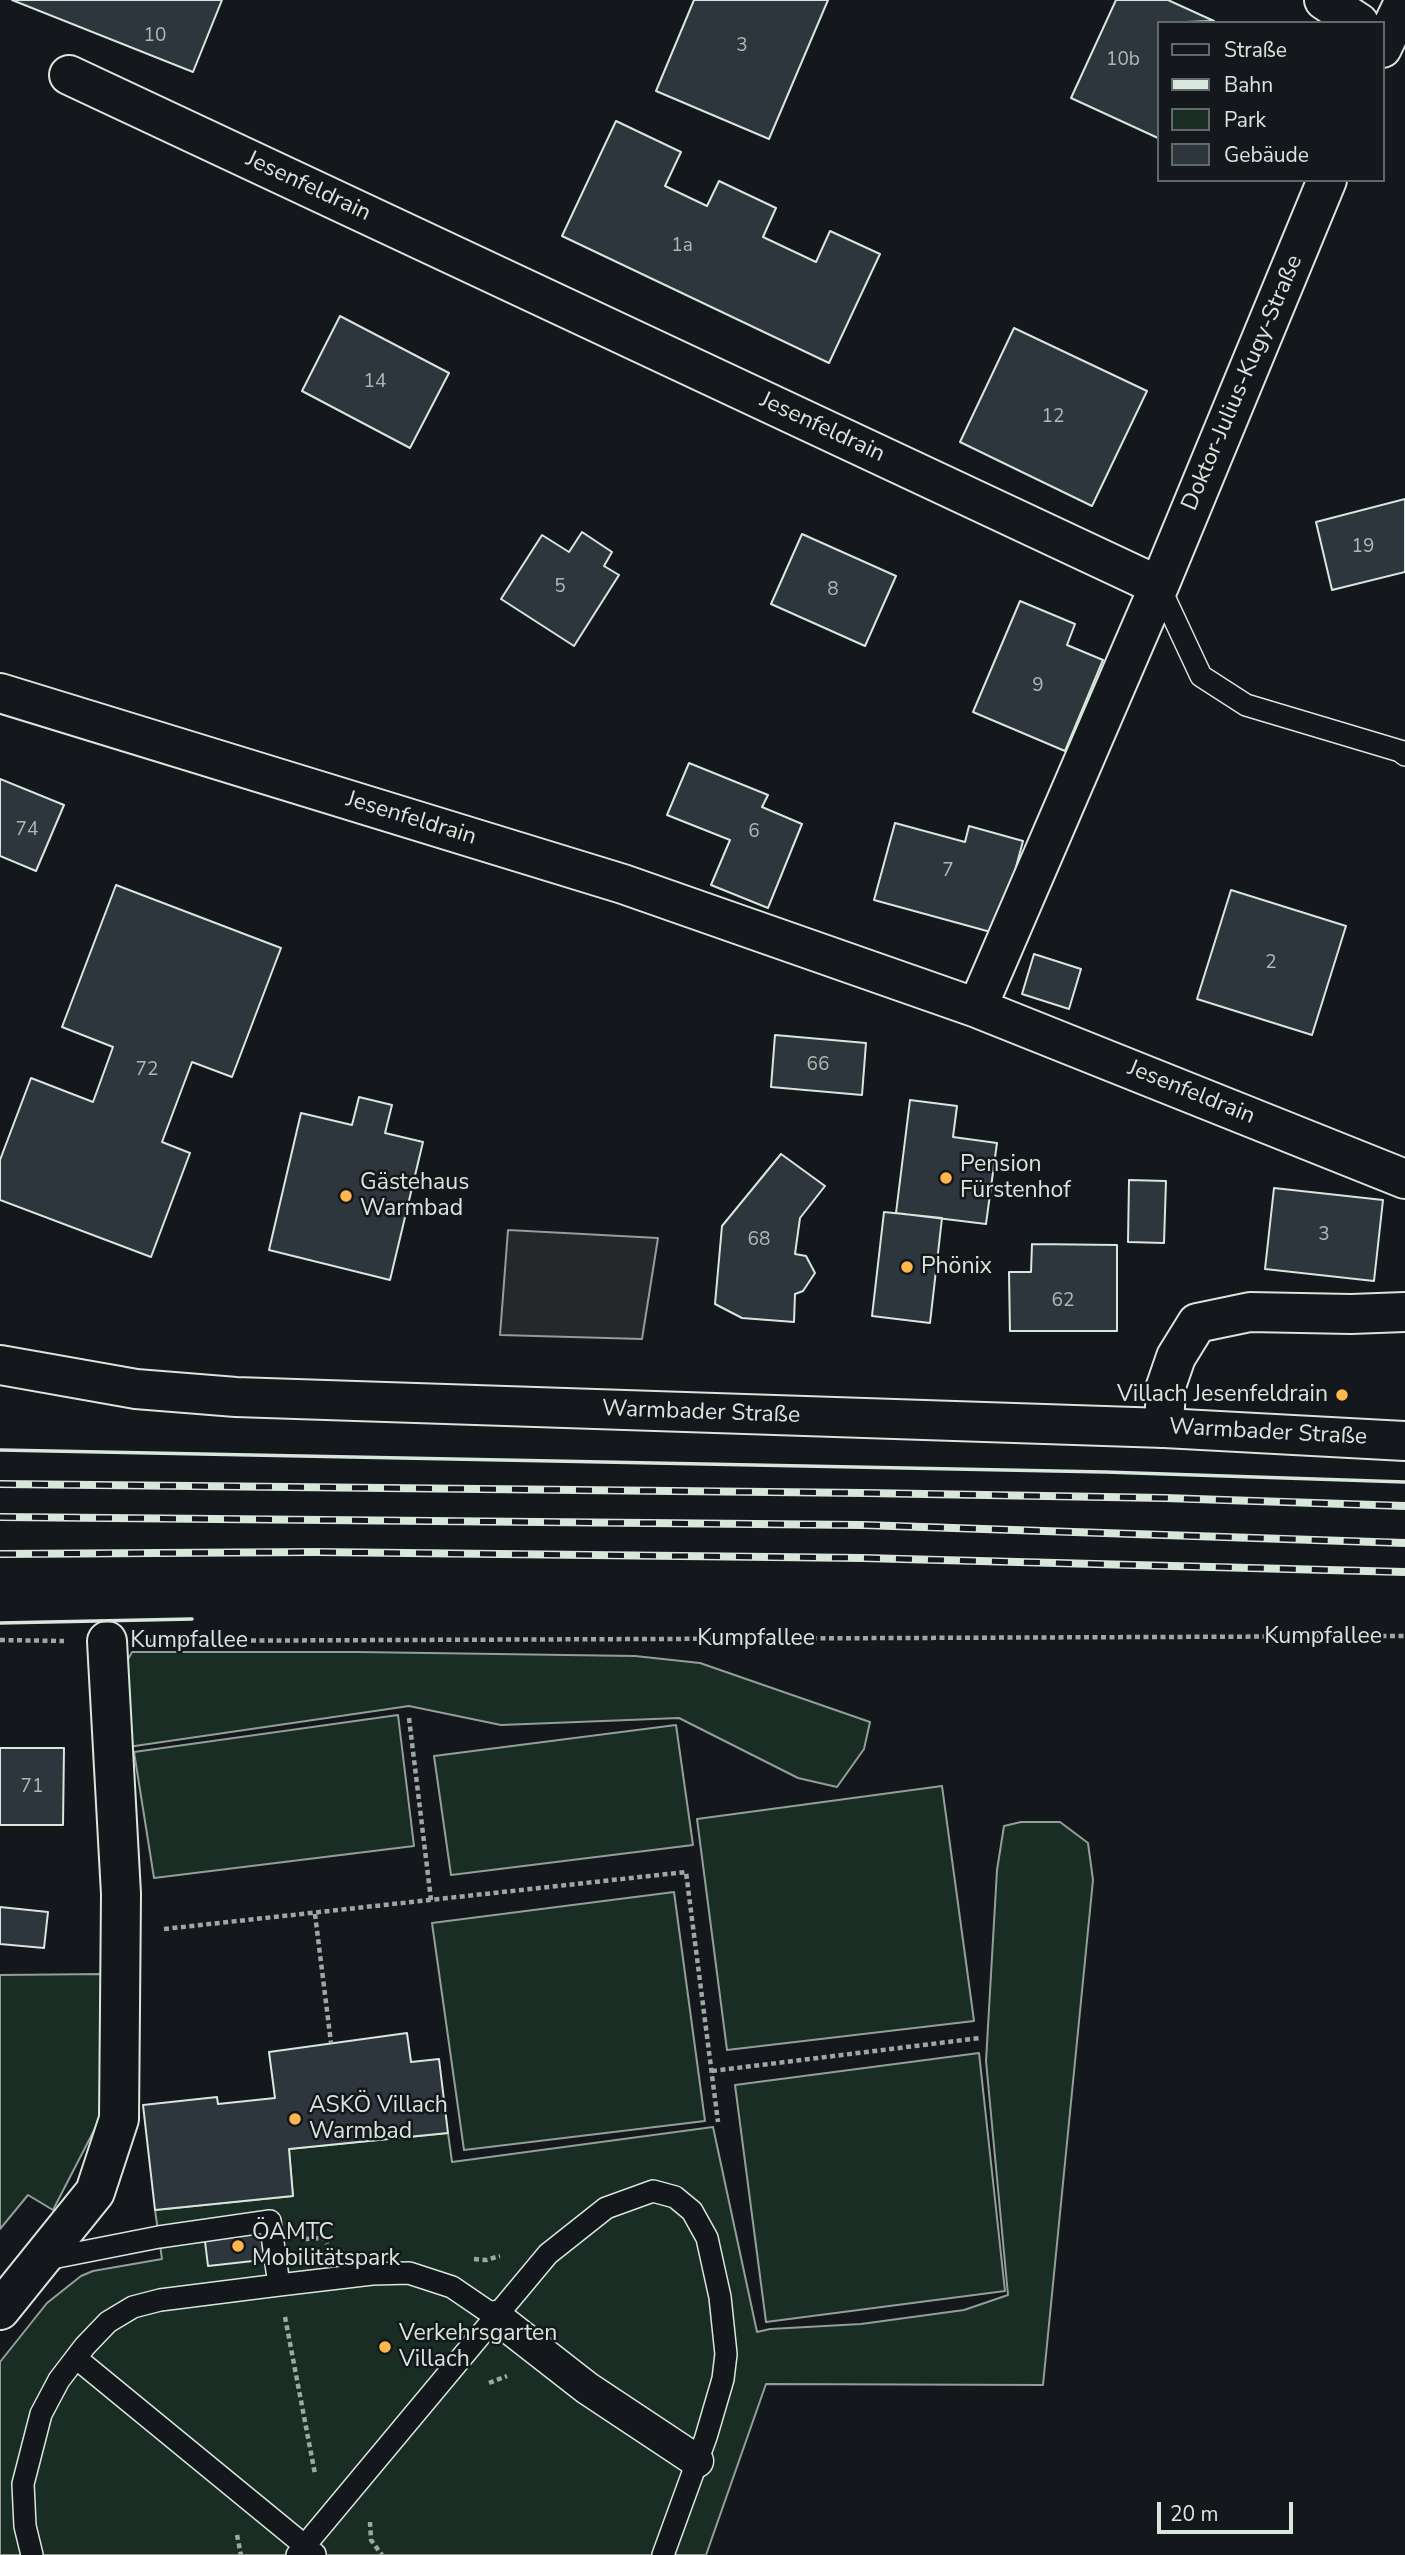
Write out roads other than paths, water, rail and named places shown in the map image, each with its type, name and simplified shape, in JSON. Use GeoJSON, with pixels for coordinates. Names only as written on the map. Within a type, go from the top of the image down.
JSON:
{"type":"FeatureCollection","features":[{"type":"Feature","properties":{"kind":"street"},"geometry":{"type":"LineString","coordinates":[[1324,0],[1354,21]]}},
{"type":"Feature","properties":{"kind":"street"},"geometry":{"type":"LineString","coordinates":[[1384,28],[1405,0]]}},
{"type":"Feature","properties":{"kind":"street","name":"Jesenfeldrain"},"geometry":{"type":"LineString","coordinates":[[69,75],[1159,586]]}},
{"type":"Feature","properties":{"kind":"street","name":"Doktor-Julius-Kugy-Straße"},"geometry":{"type":"LineString","coordinates":[[1159,586],[1326,182]]}},
{"type":"Feature","properties":{"kind":"street"},"geometry":{"type":"LineString","coordinates":[[977,1008],[1159,586]]}},
{"type":"Feature","properties":{"kind":"street","name":"Jesenfeldrain"},"geometry":{"type":"LineString","coordinates":[[0,693],[623,884],[977,1008],[1405,1178]]}},
{"type":"Feature","properties":{"kind":"street"},"geometry":{"type":"LineString","coordinates":[[1164,1427],[1166,1386],[1176,1357],[1197,1323],[1250,1312],[1405,1312]]}},
{"type":"Feature","properties":{"kind":"street","name":"Warmbader Straße"},"geometry":{"type":"LineString","coordinates":[[0,1365],[136,1389],[236,1397],[1164,1427],[1405,1441]]}},
{"type":"Feature","properties":{"kind":"street","name":"Kumpfallee"},"geometry":{"type":"LineString","coordinates":[[0,2310],[95,2192],[119,2119],[121,1894],[107,1641]]}},
{"type":"Feature","properties":{"kind":"street"},"geometry":{"type":"LineString","coordinates":[[496,2317],[587,2388],[697,2461]]}},
{"type":"Feature","properties":{"kind":"lane"},"geometry":{"type":"LineString","coordinates":[[1159,586],[1201,676],[1246,705],[1405,755]]}},
{"type":"Feature","properties":{"kind":"lane"},"geometry":{"type":"LineString","coordinates":[[76,2358],[306,2552],[548,2254],[606,2208],[653,2191],[675,2197],[692,2211],[707,2238],[720,2298],[726,2354],[723,2379],[663,2555]]}},
{"type":"Feature","properties":{"kind":"lane"},"geometry":{"type":"LineString","coordinates":[[40,2260],[159,2237],[270,2221],[281,2295]]}},
{"type":"Feature","properties":{"kind":"lane"},"geometry":{"type":"LineString","coordinates":[[32,2555],[25,2526],[23,2484],[41,2414],[59,2380],[76,2358],[108,2322],[133,2307],[159,2300],[281,2295],[372,2274],[409,2273],[452,2287],[496,2317]]}},
{"type":"Feature","properties":{"kind":"railway"},"geometry":{"type":"LineString","coordinates":[[0,1484],[865,1493],[1165,1498],[1405,1506]]}},
{"type":"Feature","properties":{"kind":"railway"},"geometry":{"type":"LineString","coordinates":[[0,1517],[863,1525],[1405,1543]]}},
{"type":"Feature","properties":{"kind":"railway"},"geometry":{"type":"LineString","coordinates":[[0,1554],[315,1552],[863,1558],[1405,1572]]}},
{"type":"Feature","properties":{"kind":"place","name":"Pension Fürstenhof"},"geometry":{"type":"Point","coordinates":[946,1178]}},
{"type":"Feature","properties":{"kind":"place","name":"Gästehaus Warmbad"},"geometry":{"type":"Point","coordinates":[346,1196]}},
{"type":"Feature","properties":{"kind":"place","name":"Phönix"},"geometry":{"type":"Point","coordinates":[907,1267]}},
{"type":"Feature","properties":{"kind":"place","name":"Villach Jesenfeldrain"},"geometry":{"type":"Point","coordinates":[1342,1395]}},
{"type":"Feature","properties":{"kind":"place","name":"ASKÖ Villach Warmbad"},"geometry":{"type":"Point","coordinates":[295,2119]}},
{"type":"Feature","properties":{"kind":"place","name":"ÖAMTC Mobilitätspark"},"geometry":{"type":"Point","coordinates":[238,2246]}},
{"type":"Feature","properties":{"kind":"place","name":"Verkehrsgarten Villach"},"geometry":{"type":"Point","coordinates":[385,2347]}}]}
